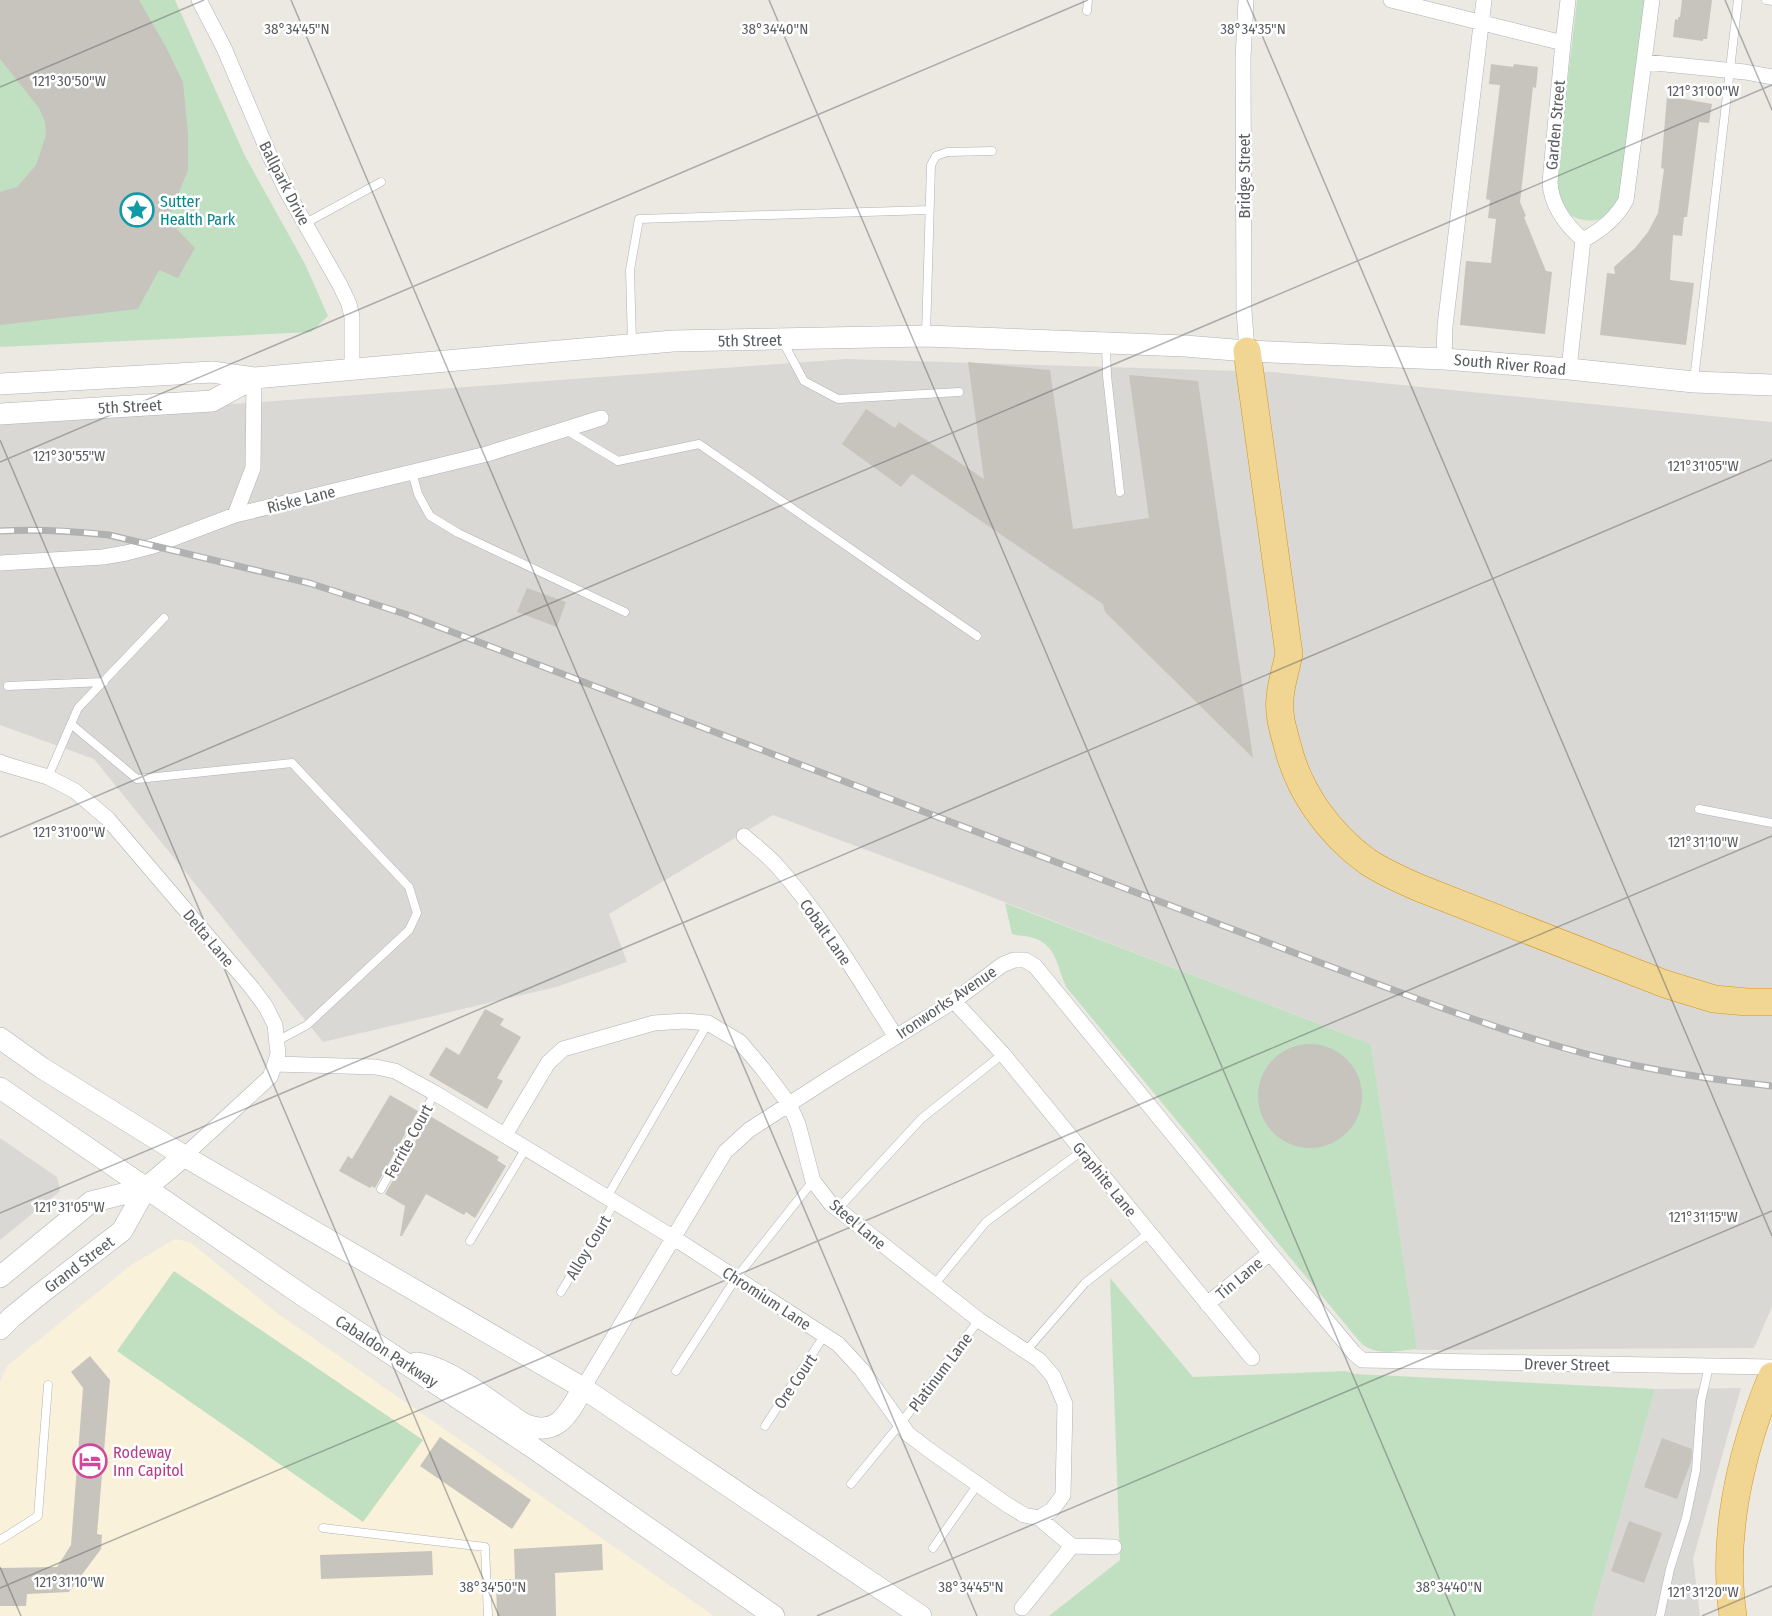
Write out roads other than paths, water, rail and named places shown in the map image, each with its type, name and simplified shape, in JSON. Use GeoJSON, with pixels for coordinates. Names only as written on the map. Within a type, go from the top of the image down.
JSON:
{"type":"FeatureCollection","features":[{"type":"Feature","properties":{"kind":"highway"},"geometry":{"type":"LineString","coordinates":[[1247,351],[1289,654],[1279,700],[1282,726],[1299,778],[1312,804],[1348,846],[1390,875],[1422,889],[1665,984],[1714,999],[1772,1002]]}},
{"type":"Feature","properties":{"kind":"highway"},"geometry":{"type":"LineString","coordinates":[[1733,1616],[1729,1567],[1731,1519],[1740,1470],[1772,1376]]}},
{"type":"Feature","properties":{"kind":"main road","name":"5th Street"},"geometry":{"type":"LineString","coordinates":[[0,384],[212,372],[254,378],[673,341],[926,336],[1185,346],[1247,351]]}},
{"type":"Feature","properties":{"kind":"main road","name":"South River Road"},"geometry":{"type":"LineString","coordinates":[[1247,351],[1444,359],[1694,382],[1772,385]]}},
{"type":"Feature","properties":{"kind":"main road","name":"5th Street"},"geometry":{"type":"LineString","coordinates":[[0,414],[212,402],[254,378]]}},
{"type":"Feature","properties":{"kind":"main road"},"geometry":{"type":"LineString","coordinates":[[0,1038],[42,1068],[184,1156],[583,1388],[921,1616]]}},
{"type":"Feature","properties":{"kind":"main road","name":"Cabaldon Parkway"},"geometry":{"type":"LineString","coordinates":[[0,1088],[305,1297],[532,1447],[774,1616]]}},
{"type":"Feature","properties":{"kind":"main road","name":"Grand Street"},"geometry":{"type":"LineString","coordinates":[[0,1329],[39,1294],[122,1231],[146,1188],[184,1156]]}},
{"type":"Feature","properties":{"kind":"main road","name":"Grand Street"},"geometry":{"type":"LineString","coordinates":[[0,1277],[91,1202],[146,1188]]}},
{"type":"Feature","properties":{"kind":"main road"},"geometry":{"type":"LineString","coordinates":[[403,1362],[428,1365],[445,1371],[522,1423],[542,1429],[557,1424],[568,1414],[583,1388]]}},
{"type":"Feature","properties":{"kind":"street","name":"Ballpark Drive"},"geometry":{"type":"LineString","coordinates":[[199,0],[224,48],[269,154],[304,224],[349,304],[352,317],[352,369]]}},
{"type":"Feature","properties":{"kind":"street","name":"Bridge Street"},"geometry":{"type":"LineString","coordinates":[[1246,0],[1244,310],[1247,351]]}},
{"type":"Feature","properties":{"kind":"street"},"geometry":{"type":"LineString","coordinates":[[1391,0],[1563,43]]}},
{"type":"Feature","properties":{"kind":"street"},"geometry":{"type":"LineString","coordinates":[[1444,359],[1445,326],[1485,0]]}},
{"type":"Feature","properties":{"kind":"street","name":"Garden Street"},"geometry":{"type":"LineString","coordinates":[[1568,0],[1550,192],[1553,202],[1571,229],[1583,240]]}},
{"type":"Feature","properties":{"kind":"street"},"geometry":{"type":"LineString","coordinates":[[1569,369],[1583,240],[1596,233],[1622,208],[1626,200],[1652,0]]}},
{"type":"Feature","properties":{"kind":"street"},"geometry":{"type":"LineString","coordinates":[[1645,62],[1772,77]]}},
{"type":"Feature","properties":{"kind":"street"},"geometry":{"type":"LineString","coordinates":[[235,515],[253,468],[254,378]]}},
{"type":"Feature","properties":{"kind":"street","name":"Riske Lane"},"geometry":{"type":"LineString","coordinates":[[0,563],[103,557],[126,553],[153,546],[235,515],[487,454],[601,418]]}},
{"type":"Feature","properties":{"kind":"street","name":"Delta Lane"},"geometry":{"type":"LineString","coordinates":[[0,762],[48,777],[75,791],[108,819],[266,1007],[275,1025],[278,1054],[275,1064]]}},
{"type":"Feature","properties":{"kind":"street","name":"Cobalt Lane"},"geometry":{"type":"LineString","coordinates":[[744,836],[777,866],[801,896],[896,1036]]}},
{"type":"Feature","properties":{"kind":"street","name":"Ironworks Avenue"},"geometry":{"type":"LineString","coordinates":[[583,1388],[725,1152],[749,1130],[954,1001],[1007,962],[1014,960],[1025,960],[1035,966],[1270,1253],[1362,1360]]}},
{"type":"Feature","properties":{"kind":"street","name":"Graphite Lane"},"geometry":{"type":"LineString","coordinates":[[954,1001],[1003,1054],[1252,1359]]}},
{"type":"Feature","properties":{"kind":"street","name":"Steel Lane"},"geometry":{"type":"LineString","coordinates":[[505,1135],[548,1063],[563,1049],[654,1023],[686,1021],[708,1023],[740,1042],[789,1104],[798,1124],[813,1181],[831,1204],[979,1320],[1039,1360],[1053,1376],[1065,1404],[1063,1494],[1052,1510],[1039,1518]]}},
{"type":"Feature","properties":{"kind":"street"},"geometry":{"type":"LineString","coordinates":[[184,1156],[270,1077],[275,1064]]}},
{"type":"Feature","properties":{"kind":"street","name":"Chromium Lane"},"geometry":{"type":"LineString","coordinates":[[275,1064],[376,1067],[395,1071],[611,1199],[838,1344],[862,1370],[908,1434],[1024,1515],[1039,1518],[1072,1546]]}},
{"type":"Feature","properties":{"kind":"street","name":"Tin Lane"},"geometry":{"type":"LineString","coordinates":[[1207,1304],[1270,1253]]}},
{"type":"Feature","properties":{"kind":"street","name":"Drever Street"},"geometry":{"type":"LineString","coordinates":[[1362,1360],[1772,1367]]}},
{"type":"Feature","properties":{"kind":"street"},"geometry":{"type":"LineString","coordinates":[[1022,1608],[1072,1546],[1113,1547]]}},
{"type":"Feature","properties":{"kind":"lane"},"geometry":{"type":"LineString","coordinates":[[1088,0],[1088,11]]}},
{"type":"Feature","properties":{"kind":"lane"},"geometry":{"type":"LineString","coordinates":[[1694,382],[1738,0]]}},
{"type":"Feature","properties":{"kind":"lane"},"geometry":{"type":"LineString","coordinates":[[1766,0],[1772,1]]}},
{"type":"Feature","properties":{"kind":"lane"},"geometry":{"type":"LineString","coordinates":[[926,336],[931,165],[936,156],[947,152],[992,151]]}},
{"type":"Feature","properties":{"kind":"lane"},"geometry":{"type":"LineString","coordinates":[[304,224],[381,182]]}},
{"type":"Feature","properties":{"kind":"lane"},"geometry":{"type":"LineString","coordinates":[[632,345],[630,270],[639,219],[929,210]]}},
{"type":"Feature","properties":{"kind":"lane"},"geometry":{"type":"LineString","coordinates":[[781,339],[804,381],[838,399],[958,392]]}},
{"type":"Feature","properties":{"kind":"lane"},"geometry":{"type":"LineString","coordinates":[[1106,344],[1107,376],[1120,492]]}},
{"type":"Feature","properties":{"kind":"lane"},"geometry":{"type":"LineString","coordinates":[[566,430],[618,461],[699,444],[977,636]]}},
{"type":"Feature","properties":{"kind":"lane"},"geometry":{"type":"LineString","coordinates":[[412,472],[418,494],[430,516],[458,533],[625,612]]}},
{"type":"Feature","properties":{"kind":"lane"},"geometry":{"type":"LineString","coordinates":[[48,777],[78,708],[164,618]]}},
{"type":"Feature","properties":{"kind":"lane"},"geometry":{"type":"LineString","coordinates":[[8,686],[104,682]]}},
{"type":"Feature","properties":{"kind":"lane"},"geometry":{"type":"LineString","coordinates":[[71,724],[137,779],[292,763],[409,887],[417,913],[409,930],[307,1025],[277,1041]]}},
{"type":"Feature","properties":{"kind":"lane"},"geometry":{"type":"LineString","coordinates":[[1698,809],[1772,823]]}},
{"type":"Feature","properties":{"kind":"lane","name":"Alloy Court"},"geometry":{"type":"LineString","coordinates":[[561,1292],[708,1023]]}},
{"type":"Feature","properties":{"kind":"lane"},"geometry":{"type":"LineString","coordinates":[[838,1209],[922,1118],[1003,1054]]}},
{"type":"Feature","properties":{"kind":"lane","name":"Ferrite Court"},"geometry":{"type":"LineString","coordinates":[[381,1189],[435,1093]]}},
{"type":"Feature","properties":{"kind":"lane"},"geometry":{"type":"LineString","coordinates":[[470,1241],[526,1148]]}},
{"type":"Feature","properties":{"kind":"lane"},"geometry":{"type":"LineString","coordinates":[[934,1285],[986,1222],[1082,1152]]}},
{"type":"Feature","properties":{"kind":"lane"},"geometry":{"type":"LineString","coordinates":[[676,1371],[736,1278],[813,1181]]}},
{"type":"Feature","properties":{"kind":"lane"},"geometry":{"type":"LineString","coordinates":[[1026,1351],[1085,1283],[1149,1233]]}},
{"type":"Feature","properties":{"kind":"lane","name":"Platinum Lane"},"geometry":{"type":"LineString","coordinates":[[851,1484],[901,1423],[979,1320]]}},
{"type":"Feature","properties":{"kind":"lane","name":"Ore Court"},"geometry":{"type":"LineString","coordinates":[[765,1426],[824,1336]]}},
{"type":"Feature","properties":{"kind":"lane"},"geometry":{"type":"LineString","coordinates":[[1659,1616],[1696,1470],[1701,1401],[1709,1366]]}},
{"type":"Feature","properties":{"kind":"lane"},"geometry":{"type":"LineString","coordinates":[[0,1540],[38,1516],[48,1385]]}},
{"type":"Feature","properties":{"kind":"lane"},"geometry":{"type":"LineString","coordinates":[[933,1548],[978,1484]]}},
{"type":"Feature","properties":{"kind":"lane"},"geometry":{"type":"LineString","coordinates":[[323,1528],[485,1547],[488,1616]]}},
{"type":"Feature","properties":{"kind":"railway"},"geometry":{"type":"LineString","coordinates":[[0,531],[28,530],[109,535],[309,583],[405,614],[1466,1017],[1536,1040],[1626,1064],[1772,1086]]}},
{"type":"Feature","properties":{"kind":"place","name":"Sutter Health Park"},"geometry":{"type":"Point","coordinates":[137,210]}},
{"type":"Feature","properties":{"kind":"place","name":"Rodeway Inn Capitol"},"geometry":{"type":"Point","coordinates":[90,1461]}}]}
